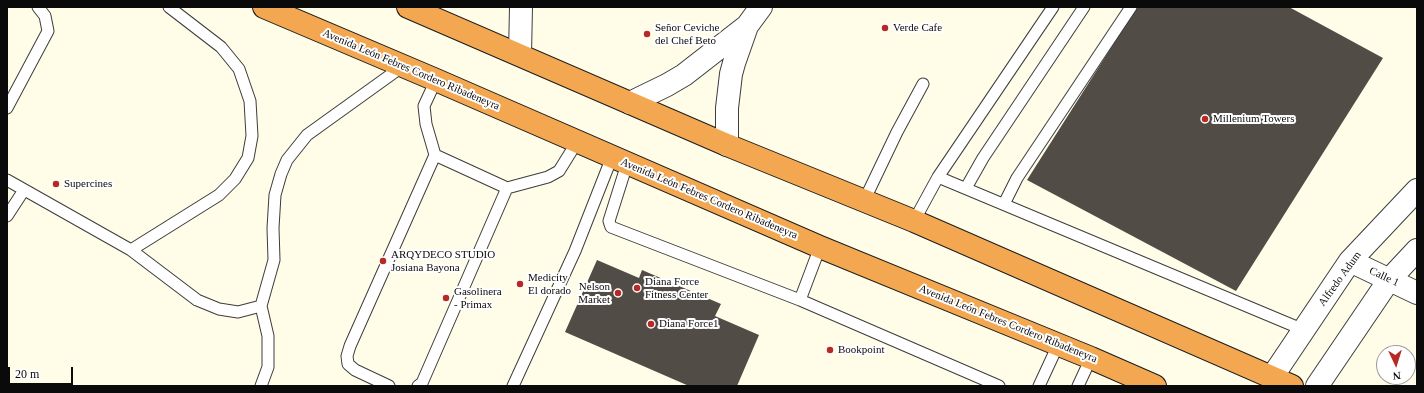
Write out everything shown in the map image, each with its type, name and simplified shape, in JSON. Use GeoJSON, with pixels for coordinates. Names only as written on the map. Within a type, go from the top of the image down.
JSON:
{"type":"FeatureCollection","features":[{"type":"Feature","properties":{"kind":"highway","name":"Avenida León Febres Cordero Ribadeneyra"},"geometry":{"type":"LineString","coordinates":[[264,7],[820,247],[1156,386]]}},
{"type":"Feature","properties":{"kind":"highway"},"geometry":{"type":"LineString","coordinates":[[408,7],[520,54],[727,145],[914,221],[1292,386]]}},
{"type":"Feature","properties":{"kind":"street"},"geometry":{"type":"LineString","coordinates":[[520,54],[521,7]]}},
{"type":"Feature","properties":{"kind":"street"},"geometry":{"type":"LineString","coordinates":[[630,103],[667,85],[684,74],[747,26],[761,7]]}},
{"type":"Feature","properties":{"kind":"street"},"geometry":{"type":"LineString","coordinates":[[727,145],[727,108],[731,74],[747,26]]}},
{"type":"Feature","properties":{"kind":"street","name":"Alfredo Adum"},"geometry":{"type":"LineString","coordinates":[[1272,377],[1350,261],[1417,190]]}},
{"type":"Feature","properties":{"kind":"street"},"geometry":{"type":"LineString","coordinates":[[1316,386],[1389,280],[1417,250]]}},
{"type":"Feature","properties":{"kind":"street","name":"Calle 1"},"geometry":{"type":"LineString","coordinates":[[1350,261],[1417,293]]}},
{"type":"Feature","properties":{"kind":"lane"},"geometry":{"type":"LineString","coordinates":[[7,108],[48,32],[45,16],[38,7]]}},
{"type":"Feature","properties":{"kind":"lane"},"geometry":{"type":"LineString","coordinates":[[131,250],[225,190],[235,179],[248,158],[252,136],[250,101],[239,69],[221,47],[169,7]]}},
{"type":"Feature","properties":{"kind":"lane"},"geometry":{"type":"LineString","coordinates":[[914,221],[938,177],[1053,7]]}},
{"type":"Feature","properties":{"kind":"lane"},"geometry":{"type":"LineString","coordinates":[[966,188],[983,158],[1084,7]]}},
{"type":"Feature","properties":{"kind":"lane"},"geometry":{"type":"LineString","coordinates":[[1004,204],[1017,178],[1131,7]]}},
{"type":"Feature","properties":{"kind":"lane"},"geometry":{"type":"LineString","coordinates":[[261,386],[268,367],[268,336],[261,306],[274,260],[273,228],[275,195],[281,174],[288,160],[307,135],[403,66]]}},
{"type":"Feature","properties":{"kind":"lane"},"geometry":{"type":"LineString","coordinates":[[389,386],[355,370],[348,364],[347,356],[350,346],[435,155],[426,124],[424,106],[436,80]]}},
{"type":"Feature","properties":{"kind":"lane"},"geometry":{"type":"LineString","coordinates":[[864,201],[897,132],[923,84]]}},
{"type":"Feature","properties":{"kind":"lane"},"geometry":{"type":"LineString","coordinates":[[435,155],[507,188],[548,177],[559,171],[577,142]]}},
{"type":"Feature","properties":{"kind":"lane"},"geometry":{"type":"LineString","coordinates":[[619,161],[609,221],[611,227],[800,300],[999,386]]}},
{"type":"Feature","properties":{"kind":"lane"},"geometry":{"type":"LineString","coordinates":[[513,386],[575,251],[619,161]]}},
{"type":"Feature","properties":{"kind":"lane"},"geometry":{"type":"LineString","coordinates":[[938,177],[1304,330]]}},
{"type":"Feature","properties":{"kind":"lane"},"geometry":{"type":"LineString","coordinates":[[7,180],[131,250],[197,300],[218,309],[238,312],[261,306]]}},
{"type":"Feature","properties":{"kind":"lane"},"geometry":{"type":"LineString","coordinates":[[418,386],[422,383],[507,188]]}},
{"type":"Feature","properties":{"kind":"lane"},"geometry":{"type":"LineString","coordinates":[[7,216],[24,190]]}},
{"type":"Feature","properties":{"kind":"lane"},"geometry":{"type":"LineString","coordinates":[[800,300],[820,247]]}},
{"type":"Feature","properties":{"kind":"lane"},"geometry":{"type":"LineString","coordinates":[[1039,386],[1058,345]]}},
{"type":"Feature","properties":{"kind":"lane"},"geometry":{"type":"LineString","coordinates":[[1078,386],[1091,358]]}},
{"type":"Feature","properties":{"kind":"building","name":"Millenium Towers"},"geometry":{"type":"Polygon","coordinates":[[[1137,7],[1289,7],[1383,58],[1236,291],[1027,180],[1137,7]]]}},
{"type":"Feature","properties":{"kind":"building","name":"Diana Force1"},"geometry":{"type":"Polygon","coordinates":[[[597,260],[639,278],[642,270],[721,304],[715,316],[759,335],[737,386],[689,386],[565,332],[597,260]]]}},
{"type":"Feature","properties":{"kind":"place","name":"Verde Cafe"},"geometry":{"type":"Point","coordinates":[885,28]}},
{"type":"Feature","properties":{"kind":"place","name":"Señor Ceviche del Chef Beto"},"geometry":{"type":"Point","coordinates":[647,34]}},
{"type":"Feature","properties":{"kind":"place","name":"Millenium Towers"},"geometry":{"type":"Point","coordinates":[1205,119]}},
{"type":"Feature","properties":{"kind":"place","name":"Supercines"},"geometry":{"type":"Point","coordinates":[56,184]}},
{"type":"Feature","properties":{"kind":"place","name":"ARQYDECO STUDIO Josiana Bayona"},"geometry":{"type":"Point","coordinates":[383,261]}},
{"type":"Feature","properties":{"kind":"place","name":"Medicity El dorado"},"geometry":{"type":"Point","coordinates":[520,284]}},
{"type":"Feature","properties":{"kind":"place","name":"Diana Force Fitness Center"},"geometry":{"type":"Point","coordinates":[637,288]}},
{"type":"Feature","properties":{"kind":"place","name":"Nelson Market"},"geometry":{"type":"Point","coordinates":[618,293]}},
{"type":"Feature","properties":{"kind":"place","name":"Gasolinera - Primax"},"geometry":{"type":"Point","coordinates":[446,298]}},
{"type":"Feature","properties":{"kind":"place","name":"Diana Force1"},"geometry":{"type":"Point","coordinates":[651,324]}},
{"type":"Feature","properties":{"kind":"place","name":"Bookpoint"},"geometry":{"type":"Point","coordinates":[830,350]}}]}
